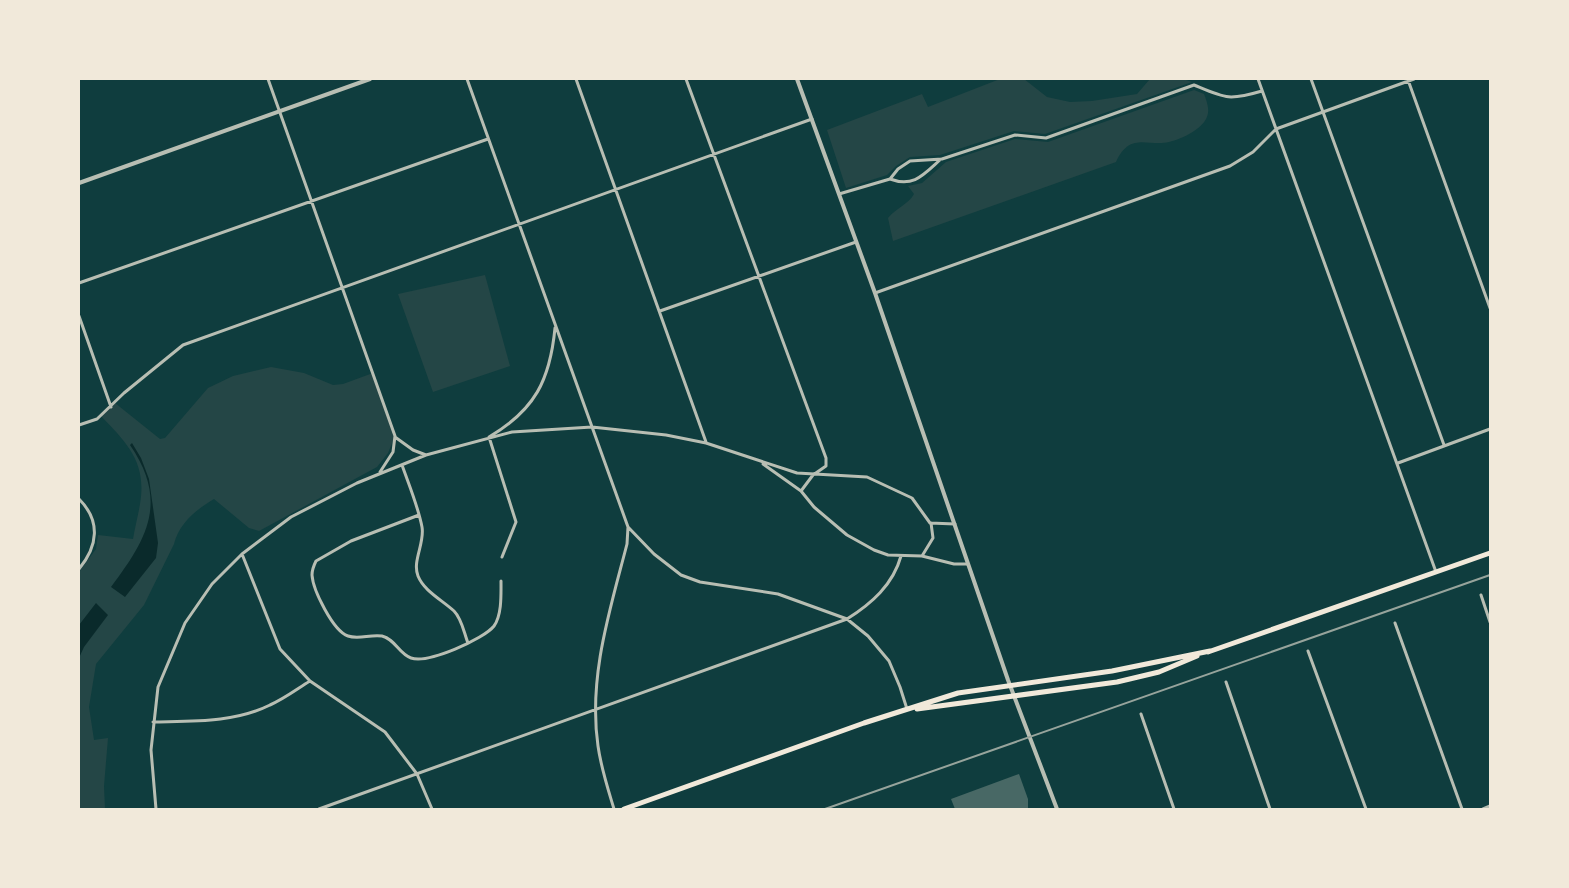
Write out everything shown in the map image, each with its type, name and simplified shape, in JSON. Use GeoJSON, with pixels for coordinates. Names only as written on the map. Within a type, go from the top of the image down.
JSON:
{"type":"FeatureCollection","features":[{"type":"Feature","properties":{"kind":"main road"},"geometry":{"type":"LineString","coordinates":[[907,710],[1116,682],[1159,672],[1210,651],[1490,553]]}},
{"type":"Feature","properties":{"kind":"main road"},"geometry":{"type":"LineString","coordinates":[[624,809],[864,723],[958,693],[1009,684],[1112,671],[1210,651]]}},
{"type":"Feature","properties":{"kind":"street"},"geometry":{"type":"LineString","coordinates":[[268,79],[395,436],[393,452],[378,474]]}},
{"type":"Feature","properties":{"kind":"street"},"geometry":{"type":"LineString","coordinates":[[79,183],[370,79]]}},
{"type":"Feature","properties":{"kind":"street"},"geometry":{"type":"LineString","coordinates":[[467,79],[628,527],[627,544],[598,664],[596,709],[598,746],[614,809]]}},
{"type":"Feature","properties":{"kind":"street"},"geometry":{"type":"LineString","coordinates":[[576,79],[706,443]]}},
{"type":"Feature","properties":{"kind":"street"},"geometry":{"type":"LineString","coordinates":[[686,79],[826,458],[826,466],[813,475],[801,491]]}},
{"type":"Feature","properties":{"kind":"street"},"geometry":{"type":"LineString","coordinates":[[797,79],[875,293],[1009,684],[1057,809]]}},
{"type":"Feature","properties":{"kind":"street"},"geometry":{"type":"LineString","coordinates":[[1258,79],[1398,462],[1436,572]]}},
{"type":"Feature","properties":{"kind":"street"},"geometry":{"type":"LineString","coordinates":[[1311,79],[1444,446]]}},
{"type":"Feature","properties":{"kind":"street"},"geometry":{"type":"LineString","coordinates":[[875,293],[1230,166],[1253,152],[1276,129],[1414,79]]}},
{"type":"Feature","properties":{"kind":"street"},"geometry":{"type":"LineString","coordinates":[[1408,80],[1490,308]]}},
{"type":"Feature","properties":{"kind":"street"},"geometry":{"type":"LineString","coordinates":[[839,194],[890,178],[898,169],[910,161],[942,158],[1015,135],[1046,138],[1194,85],[1217,96],[1229,98],[1262,90]]}},
{"type":"Feature","properties":{"kind":"street"},"geometry":{"type":"LineString","coordinates":[[79,424],[97,419],[124,393],[183,345],[812,119]]}},
{"type":"Feature","properties":{"kind":"street"},"geometry":{"type":"LineString","coordinates":[[79,283],[488,139]]}},
{"type":"Feature","properties":{"kind":"street"},"geometry":{"type":"LineString","coordinates":[[890,178],[900,182],[919,180],[942,158]]}},
{"type":"Feature","properties":{"kind":"street"},"geometry":{"type":"LineString","coordinates":[[660,311],[856,242]]}},
{"type":"Feature","properties":{"kind":"street"},"geometry":{"type":"LineString","coordinates":[[79,316],[111,407]]}},
{"type":"Feature","properties":{"kind":"street"},"geometry":{"type":"LineString","coordinates":[[489,437],[510,425],[532,400],[545,378],[552,358],[555,325]]}},
{"type":"Feature","properties":{"kind":"street"},"geometry":{"type":"LineString","coordinates":[[156,809],[150,750],[158,687],[185,623],[212,584],[242,554],[291,517],[320,500],[426,455],[512,432],[592,427],[666,435],[706,443],[797,473],[867,477],[893,487],[912,498],[931,523],[933,538],[922,556]]}},
{"type":"Feature","properties":{"kind":"street"},"geometry":{"type":"LineString","coordinates":[[1398,462],[1490,429]]}},
{"type":"Feature","properties":{"kind":"street"},"geometry":{"type":"LineString","coordinates":[[395,436],[413,450],[426,455]]}},
{"type":"Feature","properties":{"kind":"street"},"geometry":{"type":"LineString","coordinates":[[489,437],[516,522],[502,556]]}},
{"type":"Feature","properties":{"kind":"street"},"geometry":{"type":"LineString","coordinates":[[758,461],[801,491],[814,507],[847,536],[874,550],[901,556],[922,556],[954,564],[968,564]]}},
{"type":"Feature","properties":{"kind":"street"},"geometry":{"type":"LineString","coordinates":[[402,465],[419,515],[423,539],[416,570],[418,576],[429,590],[454,612],[460,620],[468,643]]}},
{"type":"Feature","properties":{"kind":"street"},"geometry":{"type":"LineString","coordinates":[[79,499],[89,511],[95,524],[95,538],[89,557],[79,569]]}},
{"type":"Feature","properties":{"kind":"street"},"geometry":{"type":"LineString","coordinates":[[419,515],[357,538],[325,554],[316,561],[312,576],[331,621],[338,630],[347,636],[359,638],[382,636],[390,640],[404,654],[421,660],[468,643],[485,634],[495,625],[500,604],[501,581]]}},
{"type":"Feature","properties":{"kind":"street"},"geometry":{"type":"LineString","coordinates":[[931,523],[955,524]]}},
{"type":"Feature","properties":{"kind":"street"},"geometry":{"type":"LineString","coordinates":[[628,527],[654,554],[681,575],[700,582],[778,594],[846,619],[868,636],[889,661],[907,710]]}},
{"type":"Feature","properties":{"kind":"street"},"geometry":{"type":"LineString","coordinates":[[242,554],[280,650],[310,681],[386,732],[417,774],[432,809]]}},
{"type":"Feature","properties":{"kind":"street"},"geometry":{"type":"LineString","coordinates":[[319,809],[846,619],[862,610],[881,593],[893,577],[901,556]]}},
{"type":"Feature","properties":{"kind":"street"},"geometry":{"type":"LineString","coordinates":[[1481,595],[1490,622]]}},
{"type":"Feature","properties":{"kind":"street"},"geometry":{"type":"LineString","coordinates":[[1395,623],[1462,809]]}},
{"type":"Feature","properties":{"kind":"street"},"geometry":{"type":"LineString","coordinates":[[1308,651],[1366,809]]}},
{"type":"Feature","properties":{"kind":"street"},"geometry":{"type":"LineString","coordinates":[[153,722],[216,720],[241,715],[270,705],[310,681]]}},
{"type":"Feature","properties":{"kind":"street"},"geometry":{"type":"LineString","coordinates":[[1226,682],[1270,809]]}},
{"type":"Feature","properties":{"kind":"street"},"geometry":{"type":"LineString","coordinates":[[1141,714],[1174,809]]}},
{"type":"Feature","properties":{"kind":"street"},"geometry":{"type":"LineString","coordinates":[[1483,809],[1490,806]]}},
{"type":"Feature","properties":{"kind":"shaded area"},"geometry":{"type":"Polygon","coordinates":[[[1000,79],[1024,79],[1047,97],[1070,102],[1092,101],[1137,94],[1150,79],[1183,79],[1192,82],[1045,134],[1014,131],[940,155],[910,157],[896,166],[887,175],[846,188],[827,130],[922,94],[928,107],[1000,79]]]}},
{"type":"Feature","properties":{"kind":"shaded area"},"geometry":{"type":"Polygon","coordinates":[[[1194,90],[1204,94],[1208,113],[1203,123],[1193,132],[1169,142],[1133,143],[1121,152],[1116,162],[893,241],[888,218],[909,201],[914,194],[908,186],[922,183],[946,162],[1015,139],[1048,142],[1194,90]]]}},
{"type":"Feature","properties":{"kind":"shaded area"},"geometry":{"type":"Polygon","coordinates":[[[485,275],[510,366],[433,392],[398,294],[485,275]]]}},
{"type":"Feature","properties":{"kind":"shaded area"},"geometry":{"type":"Polygon","coordinates":[[[271,367],[304,373],[333,385],[343,384],[373,373],[395,436],[388,453],[377,467],[259,531],[249,528],[214,499],[201,507],[184,523],[144,605],[96,664],[89,707],[94,740],[108,738],[104,786],[105,809],[79,809],[79,572],[96,549],[98,535],[133,539],[141,490],[141,477],[133,455],[127,445],[101,416],[115,403],[160,439],[165,438],[208,388],[233,376],[271,367]]]}},
{"type":"Feature","properties":{"kind":"shaded area"},"geometry":{"type":"Polygon","coordinates":[[[132,443],[141,458],[149,479],[158,543],[156,558],[125,597],[111,587],[135,553],[143,536],[149,519],[151,502],[149,484],[142,465],[130,445],[132,443]]]}},
{"type":"Feature","properties":{"kind":"shaded area"},"geometry":{"type":"Polygon","coordinates":[[[96,603],[108,615],[84,647],[79,658],[79,625],[96,603]]]}},
{"type":"Feature","properties":{"kind":"building"},"geometry":{"type":"Polygon","coordinates":[[[1019,774],[1028,799],[1028,809],[955,809],[951,799],[1019,774]]]}},
{"type":"Feature","properties":{"kind":"railway"},"geometry":{"type":"LineString","coordinates":[[825,809],[1490,575]]}}]}
